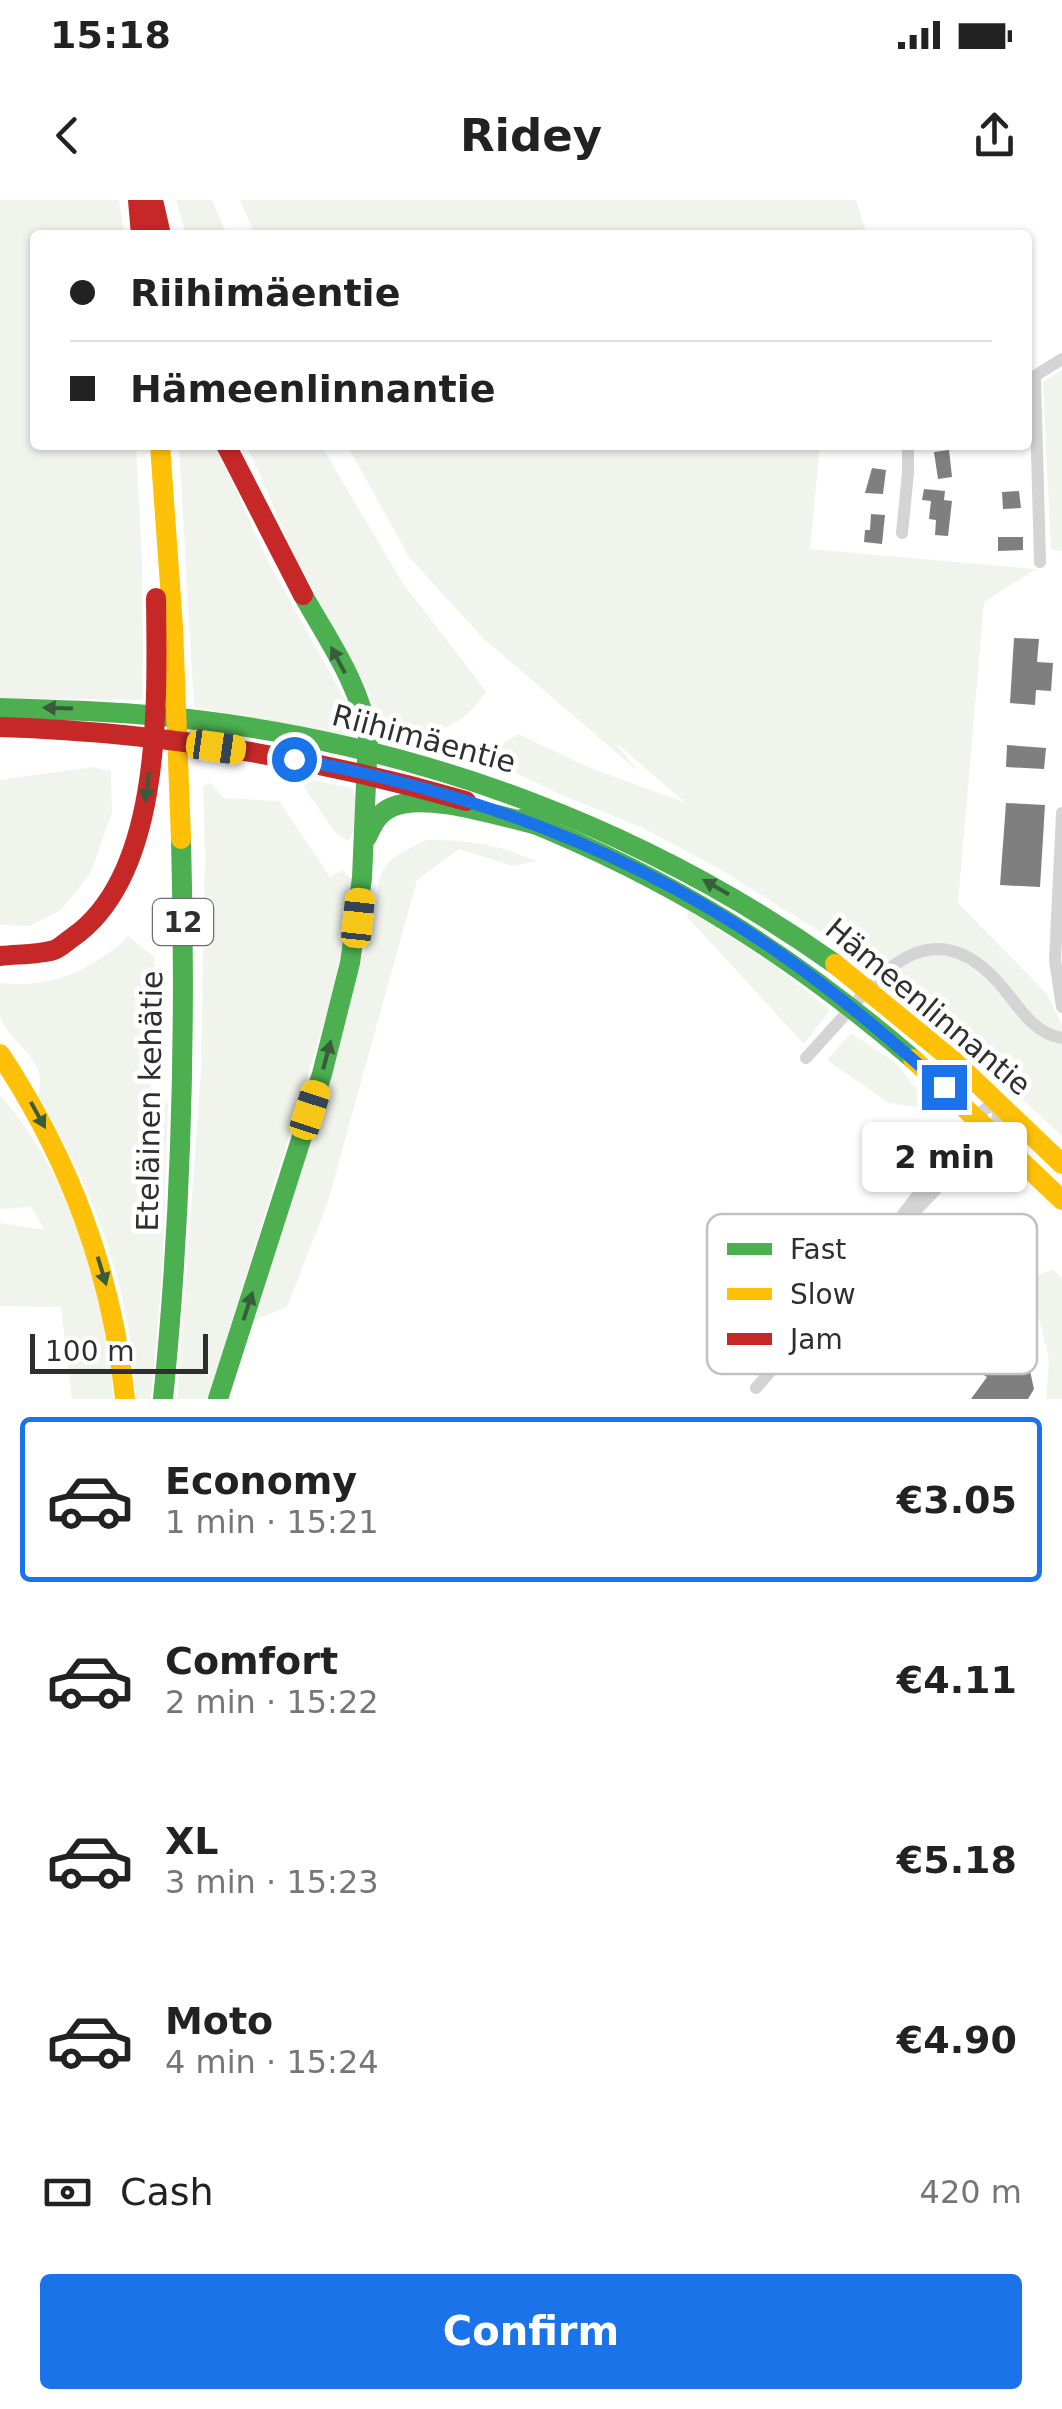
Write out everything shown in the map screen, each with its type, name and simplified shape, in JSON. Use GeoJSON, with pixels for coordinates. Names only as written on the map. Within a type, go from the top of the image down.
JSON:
{"type":"FeatureCollection","features":[{"type":"Feature","properties":{"kind":"main road"},"geometry":{"type":"LineString","coordinates":[[138,200],[141,230]]}},
{"type":"Feature","properties":{"kind":"main road"},"geometry":{"type":"LineString","coordinates":[[153,200],[159,230]]}},
{"type":"Feature","properties":{"kind":"main road"},"geometry":{"type":"LineString","coordinates":[[0,956],[48,951],[86,928],[124,878],[134,848],[148,776],[156,690],[152,450]]}},
{"type":"Feature","properties":{"kind":"main road","name":"Eteläinen kehätie"},"geometry":{"type":"LineString","coordinates":[[160,450],[176,694],[185,1016],[178,1224],[163,1399]]}},
{"type":"Feature","properties":{"kind":"main road"},"geometry":{"type":"LineString","coordinates":[[218,1399],[334,1029],[356,933],[366,751],[366,720],[360,701],[269,535],[228,450]]}},
{"type":"Feature","properties":{"kind":"main road","name":"Riihimäentie"},"geometry":{"type":"LineString","coordinates":[[0,708],[115,712],[272,733],[366,751],[498,788],[595,825],[702,878],[799,938]]}},
{"type":"Feature","properties":{"kind":"main road","name":"Riihimäentie"},"geometry":{"type":"LineString","coordinates":[[0,728],[111,733],[270,755],[444,794],[534,824],[646,873],[704,904],[780,953]]}},
{"type":"Feature","properties":{"kind":"main road"},"geometry":{"type":"LineString","coordinates":[[363,860],[371,824],[378,814],[408,801],[433,802],[534,824]]}},
{"type":"Feature","properties":{"kind":"main road","name":"Hämeenlinnantie"},"geometry":{"type":"LineString","coordinates":[[799,938],[922,1034],[1062,1164]]}},
{"type":"Feature","properties":{"kind":"main road","name":"Hämeenlinnantie"},"geometry":{"type":"LineString","coordinates":[[780,953],[893,1042],[1062,1200]]}},
{"type":"Feature","properties":{"kind":"main road"},"geometry":{"type":"LineString","coordinates":[[0,1054],[57,1150],[86,1222],[114,1310],[126,1399]]}},
{"type":"Feature","properties":{"kind":"street"},"geometry":{"type":"LineString","coordinates":[[1032,377],[1062,359]]}},
{"type":"Feature","properties":{"kind":"street"},"geometry":{"type":"LineString","coordinates":[[1032,398],[1040,562]]}},
{"type":"Feature","properties":{"kind":"street"},"geometry":{"type":"LineString","coordinates":[[902,534],[908,450]]}},
{"type":"Feature","properties":{"kind":"street"},"geometry":{"type":"LineString","coordinates":[[1062,813],[1056,960],[1062,1007]]}},
{"type":"Feature","properties":{"kind":"street"},"geometry":{"type":"LineString","coordinates":[[875,982],[900,958],[916,951],[948,949],[981,966],[1041,1032],[1062,1038]]}},
{"type":"Feature","properties":{"kind":"street"},"geometry":{"type":"LineString","coordinates":[[806,1058],[842,1017]]}},
{"type":"Feature","properties":{"kind":"street"},"geometry":{"type":"LineString","coordinates":[[907,1214],[984,1124],[985,1109],[999,1103]]}},
{"type":"Feature","properties":{"kind":"street"},"geometry":{"type":"LineString","coordinates":[[756,1388],[768,1374]]}},
{"type":"Feature","properties":{"kind":"shaded area"},"geometry":{"type":"Polygon","coordinates":[[[0,200],[119,200],[123,230],[30,230],[30,450],[136,450],[143,700],[0,698],[0,200]]]}},
{"type":"Feature","properties":{"kind":"shaded area"},"geometry":{"type":"Polygon","coordinates":[[[176,200],[212,200],[225,230],[185,230],[176,200]]]}},
{"type":"Feature","properties":{"kind":"shaded area"},"geometry":{"type":"Polygon","coordinates":[[[240,200],[856,200],[865,230],[253,230],[240,200]]]}},
{"type":"Feature","properties":{"kind":"shaded area"},"geometry":{"type":"Polygon","coordinates":[[[1062,369],[1062,551],[1051,550],[1043,382],[1062,369]]]}},
{"type":"Feature","properties":{"kind":"shaded area"},"geometry":{"type":"Polygon","coordinates":[[[179,450],[218,450],[267,559],[349,707],[354,734],[194,707],[179,450]]]}},
{"type":"Feature","properties":{"kind":"shaded area"},"geometry":{"type":"Polygon","coordinates":[[[249,450],[324,450],[402,582],[486,691],[479,702],[461,719],[439,731],[402,742],[380,719],[294,555],[249,450]]]}},
{"type":"Feature","properties":{"kind":"shaded area"},"geometry":{"type":"Polygon","coordinates":[[[350,450],[820,450],[810,549],[1036,569],[984,602],[958,903],[1047,994],[1062,1025],[1062,1136],[878,968],[718,868],[643,828],[482,757],[518,734],[588,767],[686,803],[615,742],[639,772],[483,638],[409,557],[350,450]]]}},
{"type":"Feature","properties":{"kind":"shaded area"},"geometry":{"type":"Polygon","coordinates":[[[92,767],[111,771],[112,813],[90,874],[61,910],[30,926],[0,925],[0,780],[92,767]]]}},
{"type":"Feature","properties":{"kind":"shaded area"},"geometry":{"type":"Polygon","coordinates":[[[297,777],[352,788],[356,815],[348,841],[334,831],[297,777]]]}},
{"type":"Feature","properties":{"kind":"shaded area"},"geometry":{"type":"Polygon","coordinates":[[[210,783],[224,798],[279,801],[330,877],[342,870],[354,881],[329,1006],[208,1399],[177,1399],[201,1072],[203,786],[210,783]]]}},
{"type":"Feature","properties":{"kind":"shaded area"},"geometry":{"type":"Polygon","coordinates":[[[426,840],[483,844],[537,861],[513,866],[459,849],[417,880],[327,1205],[287,1307],[253,1321],[375,917],[381,876],[399,854],[426,840]]]}},
{"type":"Feature","properties":{"kind":"shaded area"},"geometry":{"type":"Polygon","coordinates":[[[689,911],[770,962],[830,1010],[804,1044],[687,917],[689,911]]]}},
{"type":"Feature","properties":{"kind":"shaded area"},"geometry":{"type":"Polygon","coordinates":[[[129,936],[155,958],[150,1093],[168,1104],[162,1277],[151,1399],[136,1399],[126,1317],[92,1204],[38,1095],[38,1071],[0,1016],[0,983],[36,983],[70,974],[101,959],[129,936]]]}},
{"type":"Feature","properties":{"kind":"shaded area"},"geometry":{"type":"Polygon","coordinates":[[[851,1033],[895,1062],[921,1095],[916,1107],[889,1103],[827,1060],[851,1033]]]}},
{"type":"Feature","properties":{"kind":"shaded area"},"geometry":{"type":"Polygon","coordinates":[[[0,1095],[36,1144],[79,1232],[107,1322],[113,1399],[72,1399],[61,1307],[0,1306],[0,1223],[45,1230],[31,1207],[0,1209],[0,1095]]]}},
{"type":"Feature","properties":{"kind":"shaded area"},"geometry":{"type":"Polygon","coordinates":[[[1053,1269],[1062,1279],[1062,1399],[1046,1399],[1049,1360],[1037,1308],[1037,1276],[1053,1269]]]}},
{"type":"Feature","properties":{"kind":"building"},"geometry":{"type":"Polygon","coordinates":[[[949,450],[952,477],[938,479],[934,452],[949,450]]]}},
{"type":"Feature","properties":{"kind":"building"},"geometry":{"type":"Polygon","coordinates":[[[872,468],[886,470],[883,494],[865,493],[872,468]]]}},
{"type":"Feature","properties":{"kind":"building"},"geometry":{"type":"Polygon","coordinates":[[[924,489],[945,491],[944,500],[952,501],[948,536],[935,535],[936,520],[929,519],[931,501],[922,500],[924,489]]]}},
{"type":"Feature","properties":{"kind":"building"},"geometry":{"type":"Polygon","coordinates":[[[1019,491],[1021,508],[1003,509],[1002,492],[1019,491]]]}},
{"type":"Feature","properties":{"kind":"building"},"geometry":{"type":"Polygon","coordinates":[[[871,514],[885,515],[882,544],[864,542],[871,514]]]}},
{"type":"Feature","properties":{"kind":"building"},"geometry":{"type":"Polygon","coordinates":[[[998,537],[1023,537],[1023,550],[998,551],[998,537]]]}},
{"type":"Feature","properties":{"kind":"building"},"geometry":{"type":"Polygon","coordinates":[[[1014,638],[1039,639],[1037,662],[1053,663],[1051,691],[1036,690],[1035,705],[1010,703],[1014,638]]]}},
{"type":"Feature","properties":{"kind":"building"},"geometry":{"type":"Polygon","coordinates":[[[1007,745],[1046,748],[1044,769],[1006,767],[1007,745]]]}},
{"type":"Feature","properties":{"kind":"building"},"geometry":{"type":"Polygon","coordinates":[[[1006,803],[1045,805],[1040,887],[1000,885],[1006,803]]]}},
{"type":"Feature","properties":{"kind":"building"},"geometry":{"type":"Polygon","coordinates":[[[982,1374],[1031,1374],[1034,1389],[1028,1399],[971,1399],[987,1377],[982,1374]]]}},
{"type":"Feature","properties":{"kind":"traffic: fast"},"geometry":{"type":"LineString","coordinates":[[218,1399],[322,1074],[350,963],[362,878],[368,736],[351,680],[303,595]]}},
{"type":"Feature","properties":{"kind":"traffic: fast"},"geometry":{"type":"LineString","coordinates":[[0,708],[197,720],[283,733],[450,774],[611,835],[763,916],[835,964]]}},
{"type":"Feature","properties":{"kind":"traffic: fast"},"geometry":{"type":"LineString","coordinates":[[367,837],[383,812],[406,803],[462,807],[534,824]]}},
{"type":"Feature","properties":{"kind":"traffic: fast"},"geometry":{"type":"LineString","coordinates":[[522,819],[629,867],[728,922],[822,986],[913,1059]]}},
{"type":"Feature","properties":{"kind":"traffic: fast"},"geometry":{"type":"LineString","coordinates":[[163,1399],[181,1119],[181,839]]}},
{"type":"Feature","properties":{"kind":"traffic: slow"},"geometry":{"type":"LineString","coordinates":[[160,450],[173,627],[181,839]]}},
{"type":"Feature","properties":{"kind":"traffic: slow"},"geometry":{"type":"LineString","coordinates":[[835,964],[955,1062],[1062,1164]]}},
{"type":"Feature","properties":{"kind":"traffic: slow"},"geometry":{"type":"LineString","coordinates":[[0,1054],[47,1135],[84,1219],[110,1306],[125,1399]]}},
{"type":"Feature","properties":{"kind":"traffic: slow"},"geometry":{"type":"LineString","coordinates":[[913,1059],[1062,1200]]}},
{"type":"Feature","properties":{"kind":"traffic: jam"},"geometry":{"type":"LineString","coordinates":[[138,200],[141,230]]}},
{"type":"Feature","properties":{"kind":"traffic: jam"},"geometry":{"type":"LineString","coordinates":[[153,200],[160,230]]}},
{"type":"Feature","properties":{"kind":"traffic: jam"},"geometry":{"type":"LineString","coordinates":[[229,450],[303,595]]}},
{"type":"Feature","properties":{"kind":"traffic: jam"},"geometry":{"type":"LineString","coordinates":[[0,956],[41,953],[61,946],[103,908],[124,871],[140,828],[149,781],[156,684],[156,598]]}},
{"type":"Feature","properties":{"kind":"traffic: jam"},"geometry":{"type":"LineString","coordinates":[[0,727],[118,734],[235,749],[409,785],[466,801]]}},
{"type":"Feature","properties":{"kind":"route"},"geometry":{"type":"LineString","coordinates":[[294,759],[484,806],[578,841],[646,873],[704,904],[780,953],[944,1087]]}}]}
